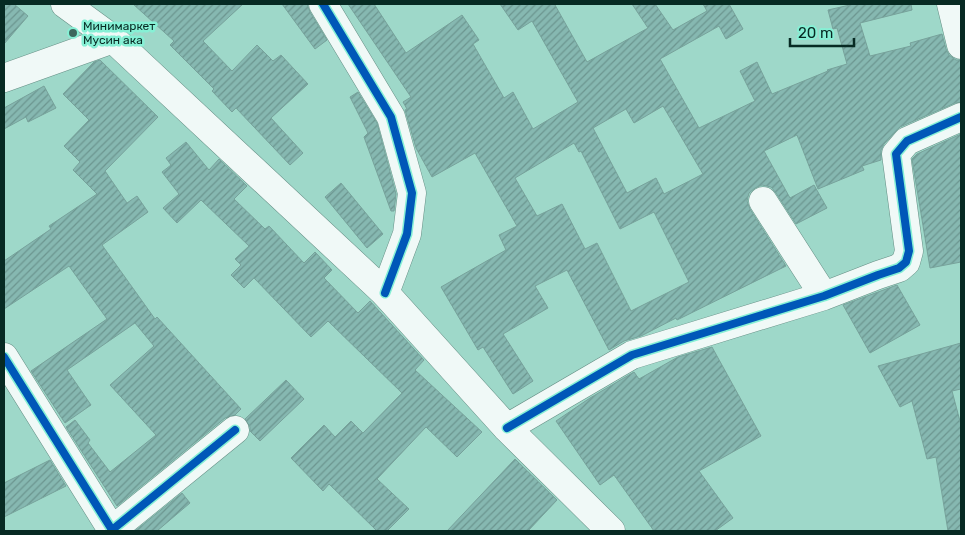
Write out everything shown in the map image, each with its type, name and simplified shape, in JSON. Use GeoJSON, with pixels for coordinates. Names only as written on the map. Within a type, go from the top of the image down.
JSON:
{"type":"FeatureCollection","features":[{"type":"Feature","properties":{"kind":"street"},"geometry":{"type":"LineString","coordinates":[[65,4],[113,39],[385,293],[507,428],[611,531]]}},
{"type":"Feature","properties":{"kind":"street"},"geometry":{"type":"LineString","coordinates":[[323,4],[391,117],[412,193],[408,234],[385,293]]}},
{"type":"Feature","properties":{"kind":"street"},"geometry":{"type":"LineString","coordinates":[[950,4],[961,45]]}},
{"type":"Feature","properties":{"kind":"street"},"geometry":{"type":"LineString","coordinates":[[4,78],[113,39]]}},
{"type":"Feature","properties":{"kind":"street"},"geometry":{"type":"LineString","coordinates":[[507,428],[632,355],[824,296],[878,274],[900,268],[906,262],[909,251],[896,154],[907,141],[961,116]]}},
{"type":"Feature","properties":{"kind":"street"},"geometry":{"type":"LineString","coordinates":[[763,201],[824,296]]}},
{"type":"Feature","properties":{"kind":"street"},"geometry":{"type":"LineString","coordinates":[[4,357],[112,530],[236,430]]}},
{"type":"Feature","properties":{"kind":"building"},"geometry":{"type":"Polygon","coordinates":[[[4,4],[14,4],[28,16],[4,44],[4,4]]]}},
{"type":"Feature","properties":{"kind":"building"},"geometry":{"type":"Polygon","coordinates":[[[133,4],[243,4],[203,41],[232,71],[257,45],[273,61],[281,55],[308,84],[271,118],[303,153],[290,165],[236,108],[232,112],[212,91],[214,89],[170,45],[174,41],[133,4]]]}},
{"type":"Feature","properties":{"kind":"building"},"geometry":{"type":"Polygon","coordinates":[[[282,4],[307,4],[327,40],[315,49],[282,4]]]}},
{"type":"Feature","properties":{"kind":"building"},"geometry":{"type":"Polygon","coordinates":[[[348,4],[374,4],[406,53],[462,15],[479,40],[473,44],[504,98],[513,92],[533,129],[578,102],[532,21],[518,30],[500,4],[557,4],[555,5],[587,62],[648,28],[632,4],[655,4],[673,30],[707,11],[703,4],[729,4],[743,29],[726,39],[719,26],[660,59],[699,128],[755,101],[740,71],[757,62],[772,94],[827,70],[847,64],[837,28],[833,29],[828,10],[854,4],[911,4],[912,10],[860,23],[870,56],[911,46],[910,43],[942,34],[949,55],[956,60],[961,60],[961,102],[900,127],[884,144],[881,150],[881,160],[862,166],[864,170],[818,189],[797,135],[764,151],[790,198],[814,185],[827,208],[796,224],[771,187],[762,185],[749,193],[747,201],[750,209],[786,266],[677,320],[676,318],[641,336],[624,341],[609,350],[567,270],[535,286],[548,308],[503,334],[533,381],[513,394],[483,347],[478,350],[441,287],[506,250],[499,235],[517,226],[475,153],[432,177],[416,148],[405,110],[407,109],[403,102],[411,97],[348,4]],[[663,106],[634,123],[626,109],[593,128],[627,193],[656,178],[664,194],[703,174],[663,106]],[[574,143],[515,178],[537,216],[562,204],[585,249],[597,243],[631,311],[689,282],[654,212],[620,229],[581,151],[579,152],[574,143]]]}},
{"type":"Feature","properties":{"kind":"building"},"geometry":{"type":"Polygon","coordinates":[[[100,60],[158,117],[105,171],[127,203],[137,196],[148,212],[102,245],[155,319],[157,317],[241,409],[235,415],[225,418],[117,506],[66,427],[75,420],[90,440],[88,443],[110,472],[156,435],[110,385],[154,346],[135,323],[67,370],[91,405],[65,423],[31,371],[107,319],[69,266],[4,309],[4,261],[51,229],[49,226],[97,194],[73,170],[80,162],[64,146],[89,120],[63,94],[94,62],[100,60]]]}},
{"type":"Feature","properties":{"kind":"building"},"geometry":{"type":"Polygon","coordinates":[[[44,86],[56,108],[28,122],[26,117],[4,129],[4,108],[44,86]]]}},
{"type":"Feature","properties":{"kind":"building"},"geometry":{"type":"Polygon","coordinates":[[[358,92],[377,123],[396,194],[394,211],[391,211],[364,137],[368,133],[350,97],[358,92]]]}},
{"type":"Feature","properties":{"kind":"building"},"geometry":{"type":"Polygon","coordinates":[[[961,134],[961,262],[930,268],[912,159],[917,154],[961,134]]]}},
{"type":"Feature","properties":{"kind":"building"},"geometry":{"type":"Polygon","coordinates":[[[186,142],[209,170],[219,159],[247,186],[234,199],[265,229],[269,226],[304,263],[315,252],[332,270],[324,278],[358,313],[370,301],[424,360],[415,370],[482,432],[457,457],[426,427],[377,479],[409,509],[387,531],[377,531],[329,484],[323,491],[291,458],[324,425],[335,437],[351,421],[363,433],[402,393],[328,321],[311,337],[254,278],[244,288],[231,275],[241,265],[235,259],[249,246],[201,200],[177,223],[163,208],[179,194],[162,172],[171,165],[166,158],[186,142]]]}},
{"type":"Feature","properties":{"kind":"building"},"geometry":{"type":"Polygon","coordinates":[[[341,183],[383,234],[367,248],[325,197],[341,183]]]}},
{"type":"Feature","properties":{"kind":"building"},"geometry":{"type":"Polygon","coordinates":[[[897,285],[920,325],[870,353],[843,305],[897,285]]]}},
{"type":"Feature","properties":{"kind":"building"},"geometry":{"type":"Polygon","coordinates":[[[961,343],[961,389],[952,391],[961,425],[961,531],[948,531],[936,457],[927,459],[912,401],[900,407],[878,366],[961,343]]]}},
{"type":"Feature","properties":{"kind":"building"},"geometry":{"type":"Polygon","coordinates":[[[712,347],[761,436],[699,471],[733,518],[715,531],[654,531],[614,475],[600,485],[556,421],[634,372],[639,379],[678,357],[712,347]]]}},
{"type":"Feature","properties":{"kind":"building"},"geometry":{"type":"Polygon","coordinates":[[[286,380],[304,399],[260,441],[250,431],[250,427],[245,419],[286,380]]]}},
{"type":"Feature","properties":{"kind":"building"},"geometry":{"type":"Polygon","coordinates":[[[515,459],[557,500],[528,531],[447,531],[515,459]]]}},
{"type":"Feature","properties":{"kind":"building"},"geometry":{"type":"Polygon","coordinates":[[[50,460],[66,486],[4,517],[4,483],[50,460]]]}},
{"type":"Feature","properties":{"kind":"building"},"geometry":{"type":"Polygon","coordinates":[[[182,493],[190,503],[157,531],[135,531],[182,493]]]}},
{"type":"Feature","properties":{"kind":"cycle path"},"geometry":{"type":"LineString","coordinates":[[323,4],[391,117],[412,193],[407,234],[385,293]]}},
{"type":"Feature","properties":{"kind":"cycle path"},"geometry":{"type":"LineString","coordinates":[[507,428],[632,355],[824,296],[899,268],[906,262],[909,251],[896,154],[907,141],[961,117]]}},
{"type":"Feature","properties":{"kind":"cycle path"},"geometry":{"type":"LineString","coordinates":[[4,357],[112,530],[235,430]]}},
{"type":"Feature","properties":{"kind":"place","name":"Минимаркет Мусин ака"},"geometry":{"type":"Point","coordinates":[73,33]}}]}
